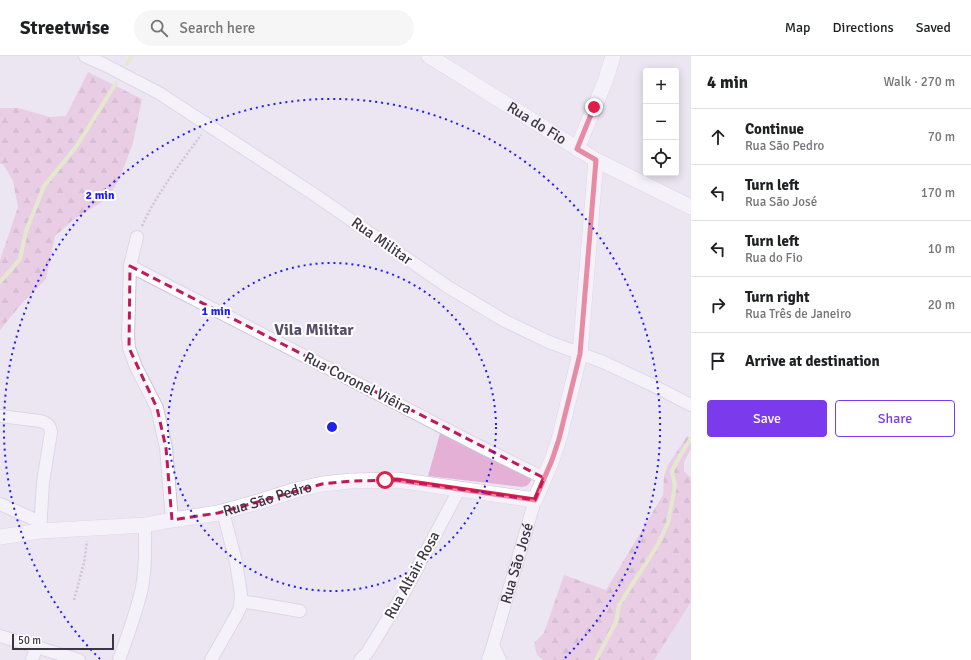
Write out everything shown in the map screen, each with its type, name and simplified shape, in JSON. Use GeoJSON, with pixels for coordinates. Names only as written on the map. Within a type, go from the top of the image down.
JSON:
{"type":"FeatureCollection","features":[{"type":"Feature","properties":{"kind":"street","name":"Rua Militar"},"geometry":{"type":"LineString","coordinates":[[85,56],[159,93],[315,195],[454,290],[505,321],[549,342],[603,362],[691,405]]}},
{"type":"Feature","properties":{"kind":"street","name":"Rua do Fio"},"geometry":{"type":"LineString","coordinates":[[429,56],[596,160],[691,207]]}},
{"type":"Feature","properties":{"kind":"street"},"geometry":{"type":"LineString","coordinates":[[577,149],[606,79],[613,56]]}},
{"type":"Feature","properties":{"kind":"street","name":"Rua São José"},"geometry":{"type":"LineString","coordinates":[[488,660],[535,500],[559,439],[580,354],[596,160]]}},
{"type":"Feature","properties":{"kind":"street"},"geometry":{"type":"LineString","coordinates":[[137,237],[130,266],[129,348],[136,367],[157,408],[166,448],[172,520]]}},
{"type":"Feature","properties":{"kind":"street","name":"Rua Coronel Viêira"},"geometry":{"type":"LineString","coordinates":[[130,266],[544,478]]}},
{"type":"Feature","properties":{"kind":"street"},"geometry":{"type":"LineString","coordinates":[[0,416],[40,420],[46,422],[50,426],[51,432],[43,482],[40,527],[0,504]]}},
{"type":"Feature","properties":{"kind":"street","name":"Rua São Pedro"},"geometry":{"type":"LineString","coordinates":[[0,537],[40,527],[89,528],[145,525],[223,512],[296,490],[322,484],[359,481],[397,480],[535,500]]}},
{"type":"Feature","properties":{"kind":"street","name":"Rua Altair Rosa"},"geometry":{"type":"LineString","coordinates":[[360,660],[367,653],[404,594],[460,488]]}},
{"type":"Feature","properties":{"kind":"street"},"geometry":{"type":"LineString","coordinates":[[211,660],[236,616],[240,608],[241,601],[236,562],[223,512]]}},
{"type":"Feature","properties":{"kind":"street"},"geometry":{"type":"LineString","coordinates":[[119,660],[131,627],[141,591],[145,556],[145,525]]}},
{"type":"Feature","properties":{"kind":"street"},"geometry":{"type":"LineString","coordinates":[[241,601],[300,611]]}},
{"type":"Feature","properties":{"kind":"street"},"geometry":{"type":"LineString","coordinates":[[0,636],[79,660]]}},
{"type":"Feature","properties":{"kind":"street"},"geometry":{"type":"LineString","coordinates":[[493,645],[500,660]]}},
{"type":"Feature","properties":{"kind":"street"},"geometry":{"type":"LineString","coordinates":[[32,660],[36,648]]}},
{"type":"Feature","properties":{"kind":"path"},"geometry":{"type":"LineString","coordinates":[[137,237],[147,214],[169,179],[209,125]]}},
{"type":"Feature","properties":{"kind":"path"},"geometry":{"type":"LineString","coordinates":[[74,600],[84,563],[89,528]]}},
{"type":"Feature","properties":{"kind":"highlighted area"},"geometry":{"type":"Polygon","coordinates":[[[130,266],[544,478],[535,500],[397,480],[351,481],[322,484],[218,513],[172,520],[166,448],[157,408],[129,348],[130,266]]]}},
{"type":"Feature","properties":{"kind":"shaded area"},"geometry":{"type":"Polygon","coordinates":[[[691,602],[691,660],[654,660],[691,602]]]}},
{"type":"Feature","properties":{"kind":"green space"},"geometry":{"type":"Polygon","coordinates":[[[88,72],[142,99],[133,143],[120,178],[108,198],[73,220],[55,236],[46,279],[22,303],[0,330],[0,260],[18,207],[13,181],[3,164],[0,164],[0,108],[18,108],[50,117],[66,116],[88,72]]]}},
{"type":"Feature","properties":{"kind":"green space"},"geometry":{"type":"Polygon","coordinates":[[[441,430],[529,477],[531,480],[527,486],[522,487],[428,476],[441,430]]]}},
{"type":"Feature","properties":{"kind":"green space"},"geometry":{"type":"Polygon","coordinates":[[[687,436],[691,439],[691,449],[684,462],[684,471],[691,478],[691,602],[654,660],[543,660],[537,655],[534,643],[544,633],[564,575],[606,590],[663,495],[664,476],[668,465],[687,436]]]}},
{"type":"Feature","properties":{"kind":"waterway"},"geometry":{"type":"LineString","coordinates":[[127,64],[132,56]]}},
{"type":"Feature","properties":{"kind":"waterway"},"geometry":{"type":"LineString","coordinates":[[0,282],[20,259],[26,231],[44,186],[76,147],[116,83]]}},
{"type":"Feature","properties":{"kind":"waterway"},"geometry":{"type":"LineString","coordinates":[[596,660],[616,622],[619,605],[657,546],[668,523],[675,486],[672,471],[691,438]]}},
{"type":"Feature","properties":{"kind":"district","name":"Vila Militar"},"geometry":{"type":"Point","coordinates":[314,329]}},
{"type":"Feature","properties":{"kind":"route"},"geometry":{"type":"LineString","coordinates":[[385,480],[397,480],[460,488],[535,500],[559,439],[580,354],[596,160],[577,149],[594,107]]}}]}
